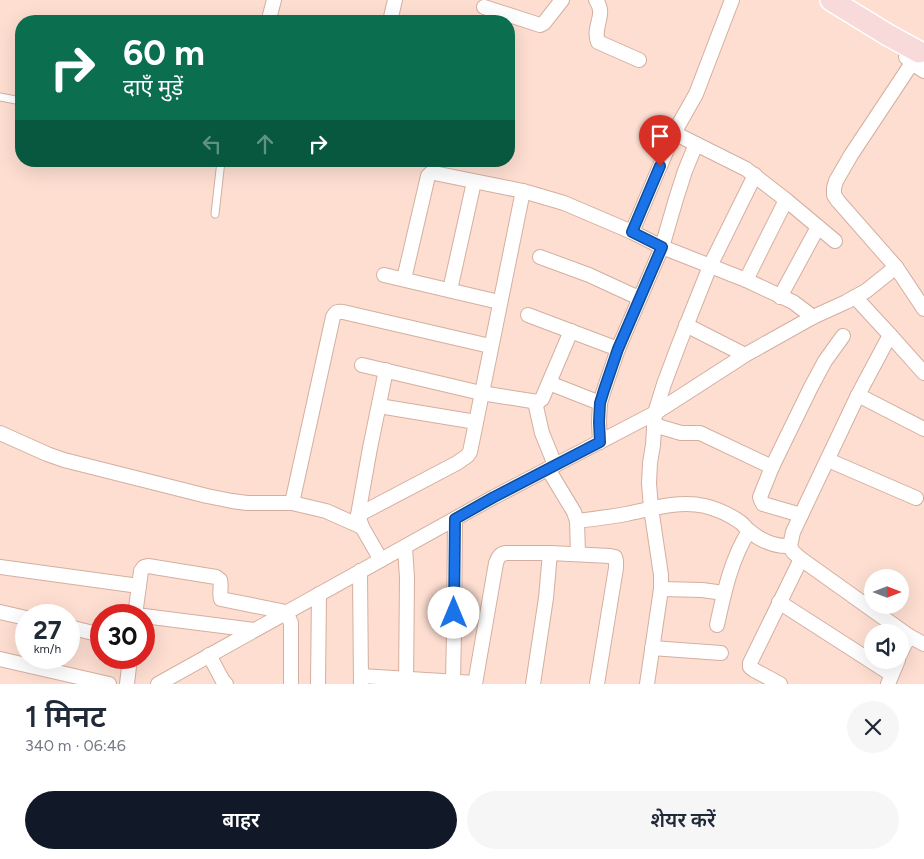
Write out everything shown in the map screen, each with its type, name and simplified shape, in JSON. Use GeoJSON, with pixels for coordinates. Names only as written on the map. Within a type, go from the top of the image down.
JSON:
{"type":"FeatureCollection","features":[{"type":"Feature","properties":{"kind":"main road"},"geometry":{"type":"LineString","coordinates":[[831,0],[920,52]]}},
{"type":"Feature","properties":{"kind":"main road"},"geometry":{"type":"LineString","coordinates":[[845,0],[898,31],[920,52]]}},
{"type":"Feature","properties":{"kind":"street"},"geometry":{"type":"LineString","coordinates":[[270,15],[274,0]]}},
{"type":"Feature","properties":{"kind":"street"},"geometry":{"type":"LineString","coordinates":[[391,15],[395,0]]}},
{"type":"Feature","properties":{"kind":"street"},"geometry":{"type":"LineString","coordinates":[[515,17],[540,25],[544,23],[562,0]]}},
{"type":"Feature","properties":{"kind":"street"},"geometry":{"type":"LineString","coordinates":[[596,0],[600,6],[596,32],[598,42],[639,60]]}},
{"type":"Feature","properties":{"kind":"street"},"geometry":{"type":"LineString","coordinates":[[632,232],[674,133],[696,94],[732,0]]}},
{"type":"Feature","properties":{"kind":"street"},"geometry":{"type":"LineString","coordinates":[[484,7],[509,15]]}},
{"type":"Feature","properties":{"kind":"street"},"geometry":{"type":"LineString","coordinates":[[920,52],[851,156],[836,181],[834,195],[896,267],[924,310]]}},
{"type":"Feature","properties":{"kind":"street"},"geometry":{"type":"LineString","coordinates":[[674,133],[755,175],[834,241]]}},
{"type":"Feature","properties":{"kind":"street"},"geometry":{"type":"LineString","coordinates":[[600,442],[600,403],[604,390],[618,349],[662,247],[685,171],[696,144]]}},
{"type":"Feature","properties":{"kind":"street"},"geometry":{"type":"LineString","coordinates":[[404,279],[428,176],[434,173],[523,192],[564,204],[632,232],[662,247],[746,280],[793,302],[813,317]]}},
{"type":"Feature","properties":{"kind":"street"},"geometry":{"type":"LineString","coordinates":[[647,684],[661,589],[661,575],[649,482],[654,419],[664,384],[710,266],[755,175]]}},
{"type":"Feature","properties":{"kind":"street"},"geometry":{"type":"LineString","coordinates":[[450,290],[474,182]]}},
{"type":"Feature","properties":{"kind":"street"},"geometry":{"type":"LineString","coordinates":[[0,433],[64,460],[206,496],[247,503],[292,503],[360,521],[467,456],[471,448],[490,346],[523,192]]}},
{"type":"Feature","properties":{"kind":"street"},"geometry":{"type":"LineString","coordinates":[[746,280],[786,200]]}},
{"type":"Feature","properties":{"kind":"street"},"geometry":{"type":"LineString","coordinates":[[780,297],[818,227]]}},
{"type":"Feature","properties":{"kind":"street"},"geometry":{"type":"LineString","coordinates":[[540,257],[589,275],[639,298]]}},
{"type":"Feature","properties":{"kind":"street"},"geometry":{"type":"LineString","coordinates":[[162,683],[455,519],[600,442],[654,419],[746,355],[813,317],[866,291],[896,267]]}},
{"type":"Feature","properties":{"kind":"street"},"geometry":{"type":"LineString","coordinates":[[384,275],[499,302]]}},
{"type":"Feature","properties":{"kind":"street"},"geometry":{"type":"LineString","coordinates":[[855,297],[924,373]]}},
{"type":"Feature","properties":{"kind":"street"},"geometry":{"type":"LineString","coordinates":[[292,503],[333,317],[338,311],[490,346]]}},
{"type":"Feature","properties":{"kind":"street"},"geometry":{"type":"LineString","coordinates":[[528,315],[618,349]]}},
{"type":"Feature","properties":{"kind":"street"},"geometry":{"type":"LineString","coordinates":[[686,325],[746,355]]}},
{"type":"Feature","properties":{"kind":"street"},"geometry":{"type":"LineString","coordinates":[[362,365],[481,393],[538,402],[542,400],[571,331]]}},
{"type":"Feature","properties":{"kind":"street"},"geometry":{"type":"LineString","coordinates":[[890,335],[858,395],[801,515],[793,532],[790,546],[793,552],[801,559],[892,624]]}},
{"type":"Feature","properties":{"kind":"street"},"geometry":{"type":"LineString","coordinates":[[801,515],[763,504],[760,497],[772,467],[811,387],[843,336]]}},
{"type":"Feature","properties":{"kind":"street"},"geometry":{"type":"LineString","coordinates":[[381,560],[360,521],[370,448],[386,370]]}},
{"type":"Feature","properties":{"kind":"street"},"geometry":{"type":"LineString","coordinates":[[549,383],[600,403]]}},
{"type":"Feature","properties":{"kind":"street"},"geometry":{"type":"LineString","coordinates":[[858,395],[924,429]]}},
{"type":"Feature","properties":{"kind":"street"},"geometry":{"type":"LineString","coordinates":[[535,402],[552,467],[577,521],[578,554]]}},
{"type":"Feature","properties":{"kind":"street"},"geometry":{"type":"LineString","coordinates":[[379,406],[476,422]]}},
{"type":"Feature","properties":{"kind":"street"},"geometry":{"type":"LineString","coordinates":[[654,419],[680,433],[700,433],[772,467]]}},
{"type":"Feature","properties":{"kind":"street"},"geometry":{"type":"LineString","coordinates":[[828,460],[916,498]]}},
{"type":"Feature","properties":{"kind":"street"},"geometry":{"type":"LineString","coordinates":[[577,521],[670,505],[693,504],[707,506],[725,513],[740,522],[762,540],[782,547],[790,546]]}},
{"type":"Feature","properties":{"kind":"street"},"geometry":{"type":"LineString","coordinates":[[453,681],[455,519]]}},
{"type":"Feature","properties":{"kind":"street"},"geometry":{"type":"LineString","coordinates":[[717,625],[724,593],[741,543],[749,531]]}},
{"type":"Feature","properties":{"kind":"street"},"geometry":{"type":"LineString","coordinates":[[405,547],[407,578],[406,681]]}},
{"type":"Feature","properties":{"kind":"street"},"geometry":{"type":"LineString","coordinates":[[360,571],[361,680],[475,683],[498,557],[506,552],[615,557],[614,578],[596,684]]}},
{"type":"Feature","properties":{"kind":"street"},"geometry":{"type":"LineString","coordinates":[[533,684],[546,598],[550,553]]}},
{"type":"Feature","properties":{"kind":"street"},"geometry":{"type":"LineString","coordinates":[[780,684],[754,670],[750,663],[801,559]]}},
{"type":"Feature","properties":{"kind":"street"},"geometry":{"type":"LineString","coordinates":[[137,604],[141,572],[144,567],[148,566],[216,577],[220,580],[221,584],[221,599],[286,612]]}},
{"type":"Feature","properties":{"kind":"street"},"geometry":{"type":"LineString","coordinates":[[0,567],[139,586]]}},
{"type":"Feature","properties":{"kind":"street"},"geometry":{"type":"LineString","coordinates":[[661,589],[702,590],[724,593]]}},
{"type":"Feature","properties":{"kind":"street"},"geometry":{"type":"LineString","coordinates":[[318,684],[319,594]]}},
{"type":"Feature","properties":{"kind":"street"},"geometry":{"type":"LineString","coordinates":[[779,602],[890,679]]}},
{"type":"Feature","properties":{"kind":"street"},"geometry":{"type":"LineString","coordinates":[[0,612],[15,615]]}},
{"type":"Feature","properties":{"kind":"street"},"geometry":{"type":"LineString","coordinates":[[286,612],[291,623],[291,684]]}},
{"type":"Feature","properties":{"kind":"street"},"geometry":{"type":"LineString","coordinates":[[155,617],[254,630]]}},
{"type":"Feature","properties":{"kind":"street"},"geometry":{"type":"LineString","coordinates":[[909,636],[924,644]]}},
{"type":"Feature","properties":{"kind":"street"},"geometry":{"type":"LineString","coordinates":[[652,648],[721,653]]}},
{"type":"Feature","properties":{"kind":"street"},"geometry":{"type":"LineString","coordinates":[[209,655],[226,684]]}},
{"type":"Feature","properties":{"kind":"street"},"geometry":{"type":"LineString","coordinates":[[0,659],[109,684]]}},
{"type":"Feature","properties":{"kind":"street"},"geometry":{"type":"LineString","coordinates":[[127,684],[129,669]]}},
{"type":"Feature","properties":{"kind":"lane"},"geometry":{"type":"LineString","coordinates":[[0,97],[15,100]]}},
{"type":"Feature","properties":{"kind":"lane"},"geometry":{"type":"LineString","coordinates":[[215,214],[220,167]]}},
{"type":"Feature","properties":{"kind":"route"},"geometry":{"type":"LineString","coordinates":[[454,613],[455,519],[600,442],[600,403],[604,390],[618,349],[662,247],[632,232],[660,166]]}}]}
